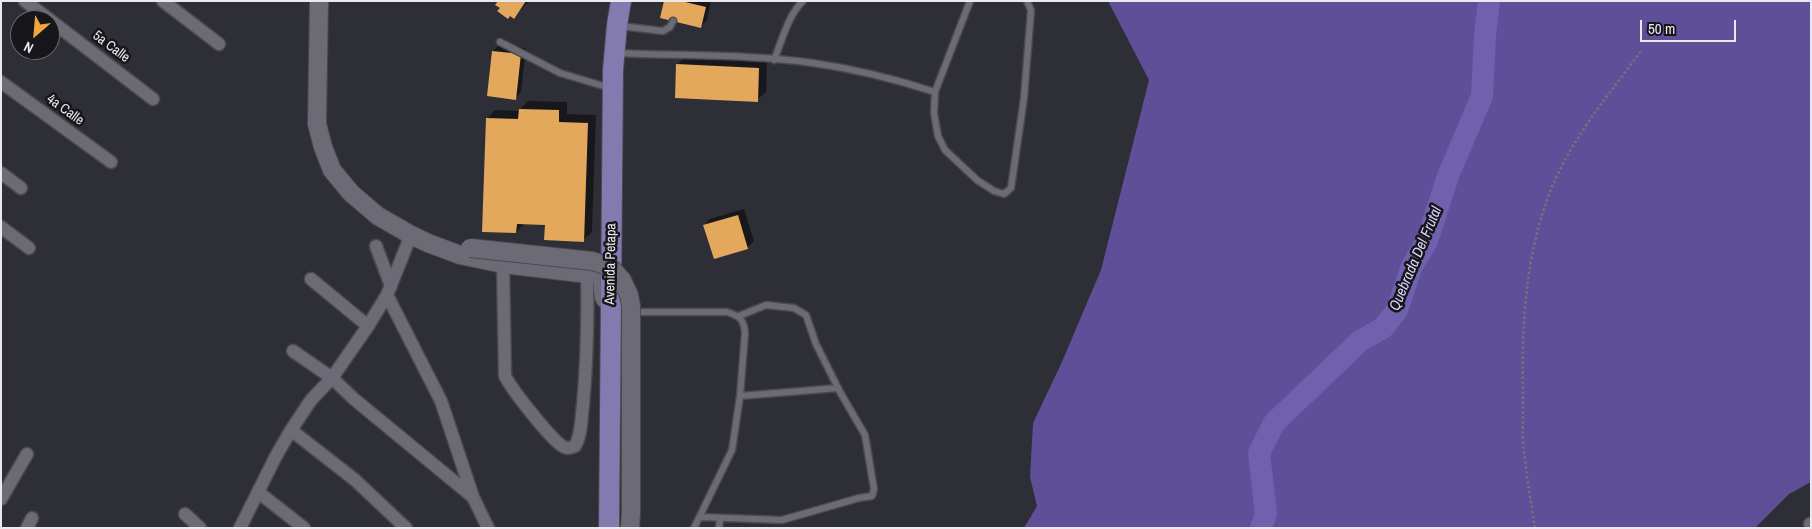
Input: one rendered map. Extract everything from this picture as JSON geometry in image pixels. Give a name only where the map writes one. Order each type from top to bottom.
[{"type":"main road","name":"Avenida Petapa","points":[[609,528],[616,311],[613,89],[614,53],[621,1]]},
{"type":"main road","points":[[321,2],[317,124],[323,148],[332,170],[351,194],[378,216],[411,235],[460,255],[503,264],[597,274],[602,277],[603,296],[616,311]]},
{"type":"main road","points":[[428,243],[592,261],[612,269],[622,280],[631,306],[630,520]]},
{"type":"street","name":"5a Calle","points":[[25,1],[37,10]]},
{"type":"street","points":[[163,1],[219,44]]},
{"type":"street","name":"5a Calle","points":[[60,28],[153,99]]},
{"type":"street","name":"4a Calle","points":[[1,82],[111,162]]},
{"type":"street","points":[[1,174],[20,188]]},
{"type":"street","points":[[1,227],[29,248]]},
{"type":"street","points":[[240,528],[291,430],[311,400],[332,378],[368,326],[389,291],[411,235]]},
{"type":"street","points":[[376,246],[389,291],[441,401],[473,497],[488,528]]},
{"type":"street","points":[[503,264],[505,376],[514,392],[555,439],[566,448],[575,446],[580,433],[586,364],[587,274]]},
{"type":"street","points":[[311,279],[368,326]]},
{"type":"street","points":[[293,351],[332,378],[473,497]]},
{"type":"street","points":[[291,430],[355,480],[406,528]]},
{"type":"street","points":[[1,499],[26,454]]},
{"type":"street","points":[[258,492],[304,528]]},
{"type":"street","points":[[185,514],[200,528]]},
{"type":"lane","points":[[774,60],[792,17],[803,1]]},
{"type":"lane","points":[[970,1],[935,92],[934,113],[938,136],[945,150],[982,184],[1004,194],[1012,188],[1024,98],[1032,10],[1027,1]]},
{"type":"lane","points":[[617,25],[663,31],[670,27],[673,21]]},
{"type":"lane","points":[[500,42],[560,72],[613,89]]},
{"type":"lane","points":[[614,53],[812,63],[891,78],[935,92]]},
{"type":"lane","points":[[700,517],[782,520],[872,496],[874,489],[865,435],[816,344],[806,315],[794,308],[766,305],[739,316]]},
{"type":"lane","points":[[616,311],[727,312],[739,316],[744,323],[745,333],[740,396],[732,450],[694,528]]},
{"type":"lane","points":[[740,396],[838,388]]},
{"type":"lane","points":[[719,528],[720,518]]},
{"type":"path","points":[[1535,528],[1524,451],[1522,375],[1526,300],[1539,223],[1565,160],[1588,122],[1641,51]]},
{"type":"shaded area","points":[[1108,1],[1811,1],[1811,482],[1789,494],[1755,528],[1024,528],[1037,506],[1030,477],[1033,423],[1061,364],[1101,270],[1149,80]]},
{"type":"building","points":[[498,1],[526,1],[514,19],[510,16],[508,19],[497,11],[500,8],[495,5]]},
{"type":"building","points":[[664,1],[681,1],[706,7],[701,28],[660,18]]},
{"type":"building","points":[[492,51],[521,54],[516,100],[487,96]]},
{"type":"building","points":[[676,64],[759,68],[758,102],[675,98]]},
{"type":"building","points":[[519,109],[559,110],[559,122],[588,123],[584,242],[544,240],[545,225],[517,224],[516,233],[482,232],[486,118],[518,119]]},
{"type":"building","points":[[738,215],[748,249],[714,259],[703,225]]},
{"type":"waterway","name":"Quebrada Del Frutal","points":[[1261,528],[1266,514],[1259,453],[1274,423],[1360,341],[1383,328],[1397,310],[1412,266],[1427,241],[1448,176],[1482,96],[1489,1]]}]
